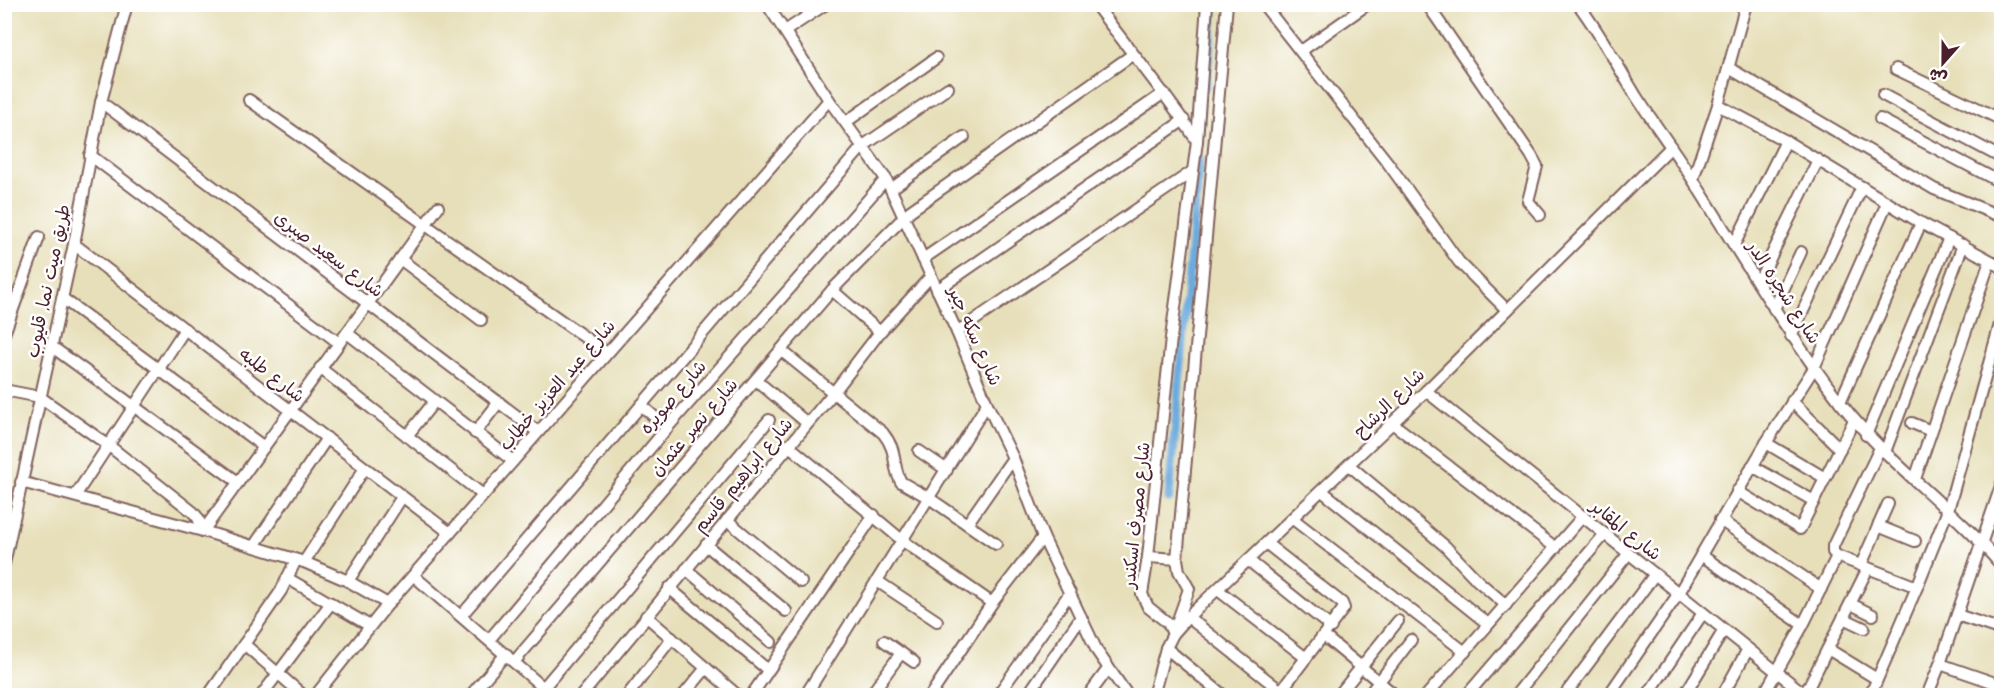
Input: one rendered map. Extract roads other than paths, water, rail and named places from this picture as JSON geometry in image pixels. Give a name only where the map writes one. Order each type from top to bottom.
[{"type":"street","name":"طريق ميت نما, قليوب","points":[[4,564],[74,244],[101,102],[127,4]]},
{"type":"street","name":"شارع سكه جير","points":[[767,4],[888,184],[957,332],[1044,537],[1081,617],[1097,651],[1128,696]]},
{"type":"street","points":[[785,31],[826,4]]},
{"type":"street","points":[[1095,4],[1132,55],[1164,93],[1197,141]]},
{"type":"street","name":"شارع مصرف اسكندر","points":[[1173,634],[1164,618],[1148,607],[1144,601],[1143,587],[1171,338],[1194,171],[1207,4]]},
{"type":"street","points":[[1173,634],[1189,589],[1179,571],[1177,559],[1227,4]]},
{"type":"street","points":[[1263,4],[1388,163],[1460,262],[1507,310]]},
{"type":"street","points":[[1299,49],[1357,4]]},
{"type":"street","points":[[1299,49],[1368,4]]},
{"type":"street","points":[[1427,4],[1537,166],[1528,201],[1540,215]]},
{"type":"street","name":"شارع شجره الدر","points":[[1578,4],[1605,42],[1636,96],[1693,179],[1791,336],[1814,368],[1866,435],[1948,510],[1982,543],[2001,566]]},
{"type":"street","points":[[1693,179],[1719,105],[1746,4]]},
{"type":"street","name":"شارع نصر عثمان","points":[[470,696],[510,658],[782,351],[832,290],[878,241],[910,211],[1132,55]]},
{"type":"street","points":[[846,122],[936,58]]},
{"type":"street","points":[[1729,68],[1934,189],[2001,217]]},
{"type":"street","points":[[1896,69],[2001,120]]},
{"type":"street","points":[[461,616],[863,146],[948,88]]},
{"type":"street","points":[[923,259],[1164,93]]},
{"type":"street","points":[[1883,95],[2001,158]]},
{"type":"street","points":[[249,100],[607,353]]},
{"type":"street","name":"شارع عبد العزيز خطاب","points":[[315,696],[388,604],[830,100]]},
{"type":"street","name":"شارع سعيد صبرى","points":[[101,102],[538,432]]},
{"type":"street","points":[[1719,105],[1786,141],[1921,223],[2001,267]]},
{"type":"street","points":[[1880,119],[2001,183]]},
{"type":"street","points":[[937,290],[1184,120]]},
{"type":"street","name":"شارع صويره","points":[[489,640],[667,428],[888,184],[964,137]]},
{"type":"street","points":[[1734,245],[1786,141]]},
{"type":"street","name":"شارع الرشاح","points":[[1153,696],[1166,648],[1173,634],[1188,617],[1426,391],[1671,147]]},
{"type":"street","points":[[90,155],[339,344]]},
{"type":"street","points":[[1758,283],[1818,160]]},
{"type":"street","points":[[957,332],[1194,171]]},
{"type":"street","points":[[1791,336],[1862,187]]},
{"type":"street","points":[[1608,696],[1679,593],[1752,466],[1814,368],[1887,203]]},
{"type":"street","points":[[203,531],[438,207]]},
{"type":"street","points":[[1840,402],[1921,223]]},
{"type":"street","points":[[4,334],[39,237]]},
{"type":"street","points":[[1866,435],[1949,238]]},
{"type":"street","name":"شارع طلبه","points":[[74,244],[450,533]]},
{"type":"street","points":[[1917,587],[1837,556],[1833,552],[1833,546],[1883,450],[1963,245]]},
{"type":"street","points":[[1774,309],[1801,252]]},
{"type":"street","points":[[400,259],[481,320]]},
{"type":"street","points":[[1915,479],[1990,261]]},
{"type":"street","name":"شارع ابراهيم قاسم","points":[[581,696],[834,392],[880,332],[931,276]]},
{"type":"street","points":[[832,290],[880,332]]},
{"type":"street","points":[[62,298],[264,447]]},
{"type":"street","points":[[1870,696],[1948,510],[2001,317]]},
{"type":"street","points":[[75,496],[185,329]]},
{"type":"street","points":[[347,333],[513,461]]},
{"type":"street","points":[[51,346],[238,482]]},
{"type":"street","points":[[782,351],[883,433],[894,449],[900,482],[929,498],[996,544]]},
{"type":"street","points":[[320,368],[483,495]]},
{"type":"street","points":[[756,380],[807,423]]},
{"type":"street","points":[[4,390],[40,398],[108,445],[193,512],[203,531]]},
{"type":"street","name":"شارع المقابر","points":[[1426,391],[1806,695]]},
{"type":"street","points":[[1792,401],[1840,449]]},
{"type":"street","points":[[407,436],[434,402]]},
{"type":"street","points":[[475,433],[499,402]]},
{"type":"street","points":[[809,694],[987,404]]},
{"type":"street","points":[[641,405],[667,428]]},
{"type":"street","points":[[414,576],[546,692],[769,420]]},
{"type":"street","points":[[1737,491],[1800,529],[1854,420]]},
{"type":"street","points":[[1392,423],[1556,548]]},
{"type":"street","points":[[1912,423],[1931,431]]},
{"type":"street","points":[[254,546],[327,438]]},
{"type":"street","points":[[1766,443],[1825,478]]},
{"type":"street","points":[[788,445],[903,541],[992,603]]},
{"type":"street","points":[[919,451],[946,470]]},
{"type":"street","points":[[967,524],[1012,458]]},
{"type":"street","points":[[1348,465],[1445,546],[1478,581],[1506,605]]},
{"type":"street","points":[[1752,466],[1814,501]]},
{"type":"street","points":[[208,696],[281,591],[287,578],[365,468]]},
{"type":"street","points":[[21,482],[203,531],[300,561],[348,581],[388,604]]},
{"type":"street","points":[[1927,696],[1999,500],[2001,483]]},
{"type":"street","points":[[1322,491],[1488,624]]},
{"type":"street","points":[[348,581],[402,497]]},
{"type":"street","points":[[1806,695],[1851,604],[1888,504]]},
{"type":"street","points":[[751,696],[874,515]]},
{"type":"street","points":[[1426,696],[1583,516]]},
{"type":"street","points":[[1293,519],[1465,652]]},
{"type":"street","points":[[727,520],[801,582]]},
{"type":"street","points":[[1720,520],[1821,589]]},
{"type":"street","points":[[1878,526],[1916,542]]},
{"type":"street","points":[[1466,696],[1605,534]]},
{"type":"street","points":[[930,696],[992,603],[1044,537]]},
{"type":"street","points":[[1188,617],[1279,693],[1344,608],[1342,603],[1267,544]]},
{"type":"street","points":[[706,545],[786,611]]},
{"type":"street","points":[[1515,696],[1629,554]]},
{"type":"street","points":[[1701,555],[1803,625]]},
{"type":"street","points":[[1763,696],[1803,625],[1837,556]]},
{"type":"street","points":[[1148,557],[1177,559]]},
{"type":"street","points":[[1248,560],[1331,627]]},
{"type":"street","points":[[686,569],[771,642]]},
{"type":"street","points":[[1564,696],[1655,574]]},
{"type":"street","points":[[287,578],[370,626]]},
{"type":"street","points":[[877,581],[937,621]]},
{"type":"street","points":[[669,588],[768,670]]},
{"type":"street","points":[[1218,590],[1306,658]]},
{"type":"street","points":[[997,696],[1070,593]]},
{"type":"street","points":[[261,696],[331,603]]},
{"type":"street","points":[[1851,604],[1873,615]]},
{"type":"street","points":[[1647,696],[1703,613]]},
{"type":"street","points":[[1957,615],[2001,630]]},
{"type":"street","points":[[646,616],[736,694]]},
{"type":"street","points":[[1028,696],[1081,617]]},
{"type":"street","points":[[1843,618],[1864,628]]},
{"type":"street","points":[[1338,696],[1398,621]]},
{"type":"street","points":[[1684,696],[1724,630]]},
{"type":"street","points":[[1324,636],[1396,696]]},
{"type":"street","points":[[627,696],[672,638]]},
{"type":"street","points":[[1368,696],[1411,640]]},
{"type":"street","points":[[884,641],[914,662]]},
{"type":"street","points":[[244,644],[304,696]]},
{"type":"street","points":[[1166,648],[1219,694]]},
{"type":"street","points":[[1722,696],[1748,649]]},
{"type":"street","points":[[1828,649],[1877,679]]},
{"type":"street","points":[[870,696],[901,653]]},
{"type":"street","points":[[1940,664],[1995,683]]},
{"type":"street","points":[[683,696],[706,668]]},
{"type":"street","points":[[1088,696],[1108,669]]},
{"type":"waterway","points":[[1206,86],[1214,4]]},
{"type":"waterway","points":[[1169,498],[1199,160]]}]
